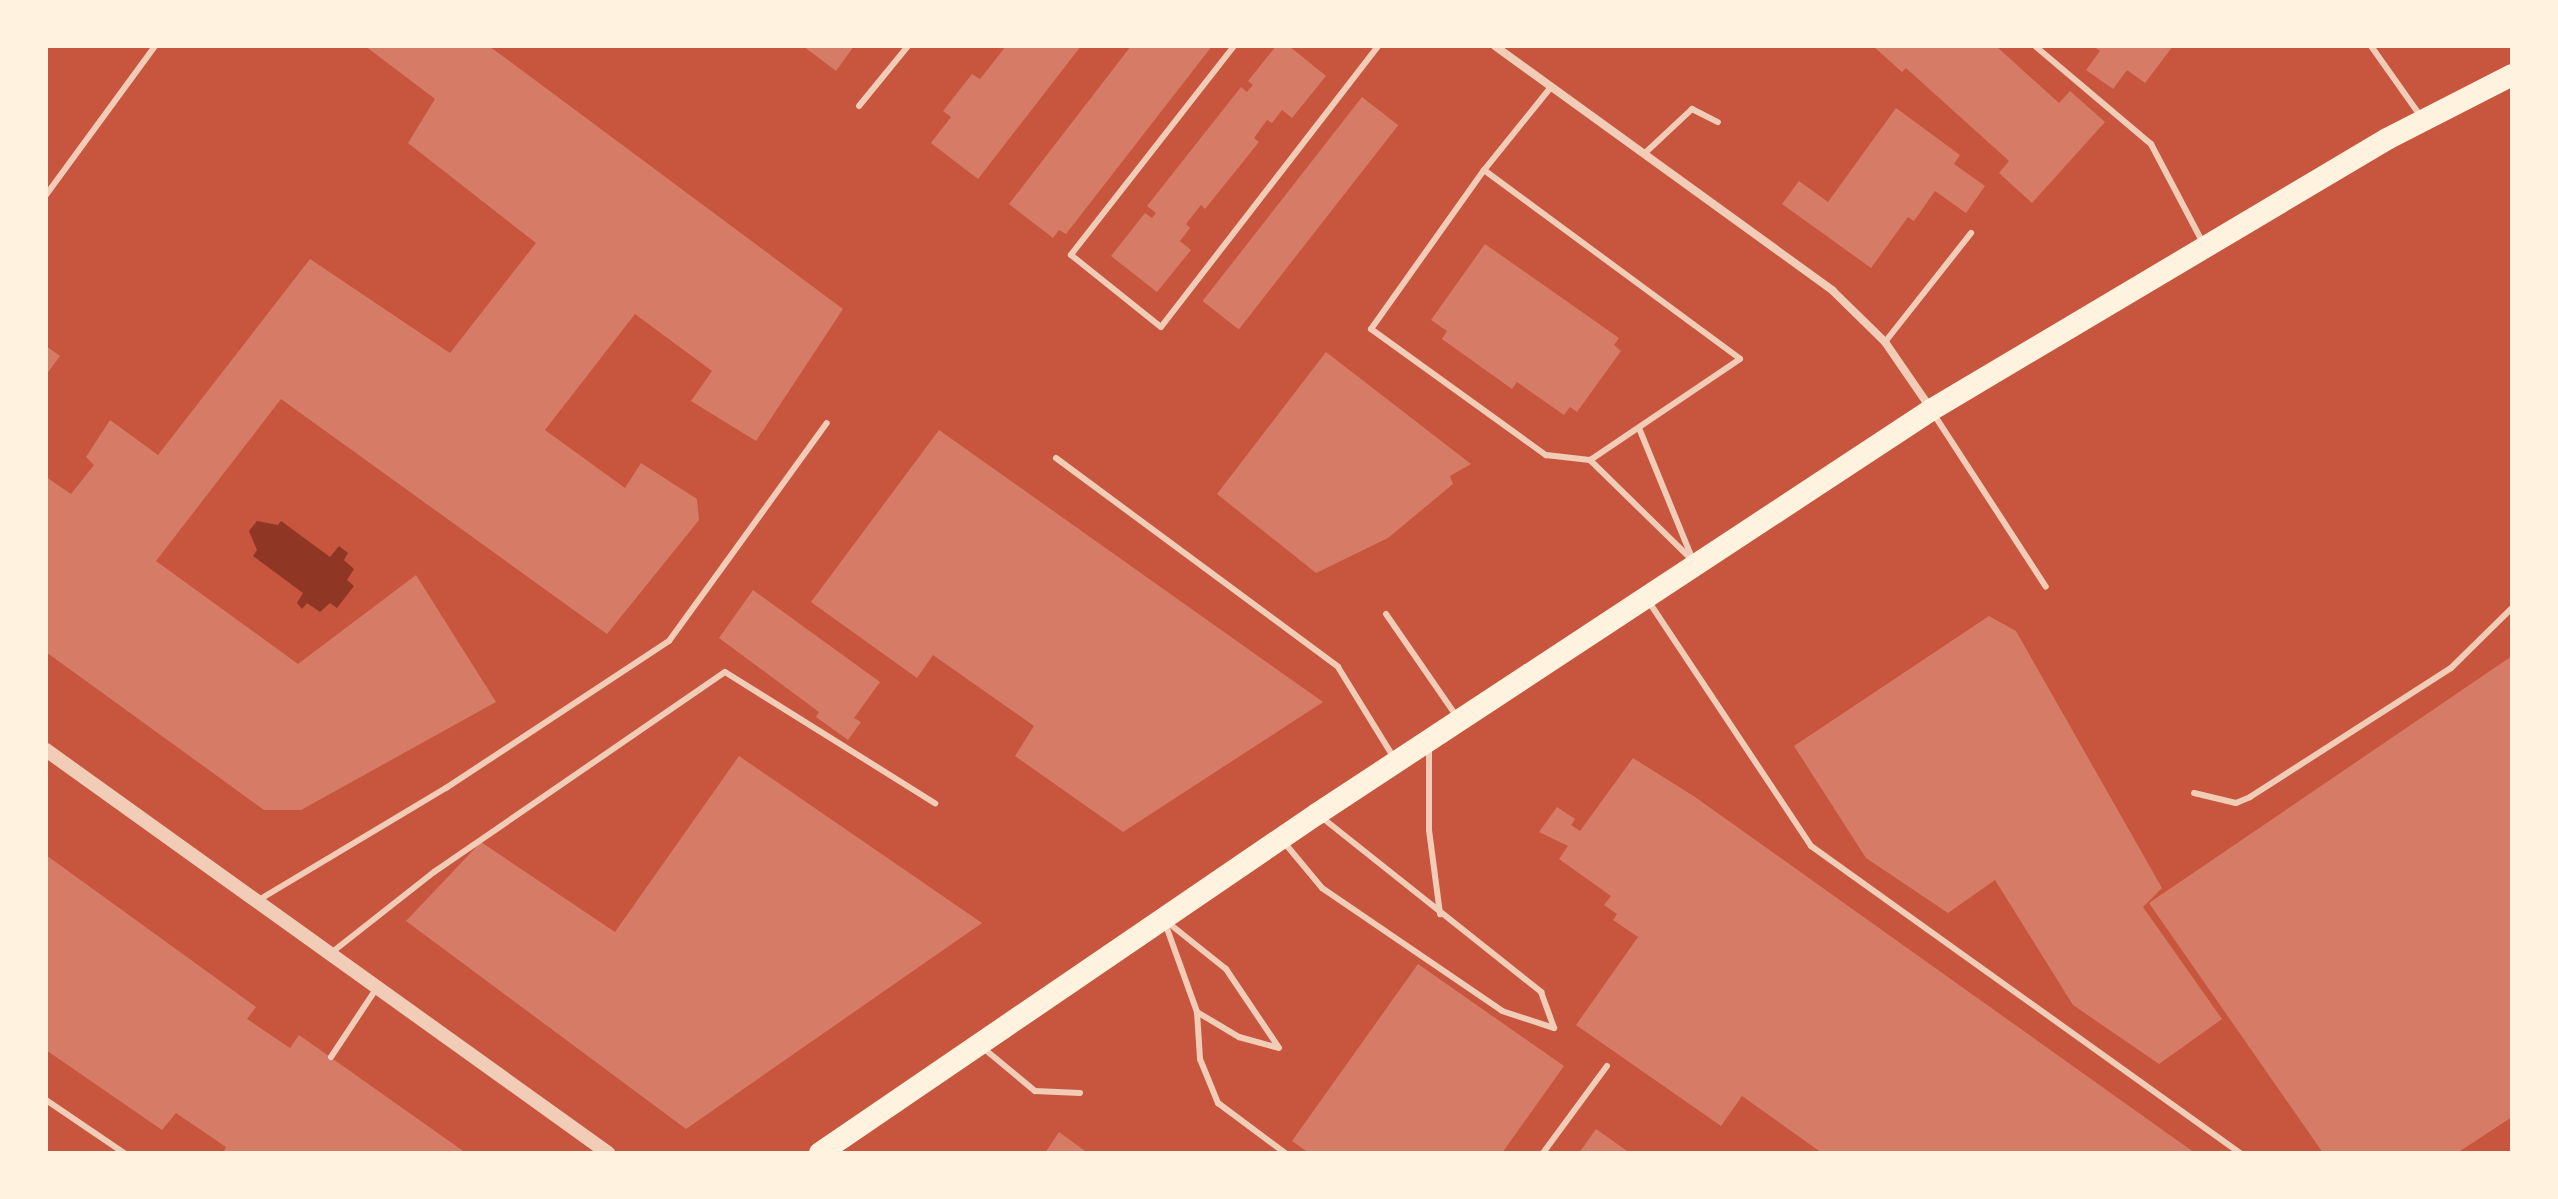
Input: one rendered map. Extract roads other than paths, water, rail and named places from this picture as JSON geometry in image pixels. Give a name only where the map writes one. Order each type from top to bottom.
[{"type":"highway","points":[[820,1153],[1396,761],[1931,410],[2423,120],[2512,75]]},
{"type":"street","points":[[1495,46],[1833,291],[1885,342],[1931,410]]},
{"type":"street","points":[[46,750],[254,903],[608,1153]]},
{"type":"lane","points":[[46,195],[155,46]]},
{"type":"lane","points":[[859,106],[908,46]]},
{"type":"lane","points":[[1234,46],[1071,255],[1161,327],[1378,46]]},
{"type":"lane","points":[[2035,46],[2151,144],[2205,246]]},
{"type":"lane","points":[[2371,46],[2423,120]]},
{"type":"lane","points":[[1551,87],[1484,170],[1371,329],[1546,455],[1590,460],[1694,563]]},
{"type":"lane","points":[[1644,154],[1692,109],[1718,122]]},
{"type":"lane","points":[[1484,170],[1740,359],[1590,460]]},
{"type":"lane","points":[[1885,342],[1971,233]]},
{"type":"lane","points":[[1931,410],[2046,587]]},
{"type":"lane","points":[[254,903],[446,788],[669,641],[827,423]]},
{"type":"lane","points":[[1639,428],[1694,563]]},
{"type":"lane","points":[[1056,458],[1338,667],[1396,761]]},
{"type":"lane","points":[[1645,595],[1811,846],[2240,1153]]},
{"type":"lane","points":[[2194,793],[2236,803],[2250,797],[2451,668],[2512,608]]},
{"type":"lane","points":[[1386,614],[1459,720]]},
{"type":"lane","points":[[328,956],[434,872],[725,672],[935,803]]},
{"type":"lane","points":[[1429,739],[1429,830],[1440,914]]},
{"type":"lane","points":[[1281,838],[1334,896],[1502,1011],[1554,1028],[1541,992],[1317,814]]},
{"type":"lane","points":[[1164,919],[1197,1012],[1200,1059],[1218,1103],[1285,1153]]},
{"type":"lane","points":[[1164,919],[1226,969],[1279,1048],[1239,1037],[1197,1012]]},
{"type":"lane","points":[[331,1057],[376,989]]},
{"type":"lane","points":[[980,1045],[1035,1091],[1080,1093]]},
{"type":"lane","points":[[1543,1153],[1607,1066]]},
{"type":"lane","points":[[46,1100],[124,1153]]}]
